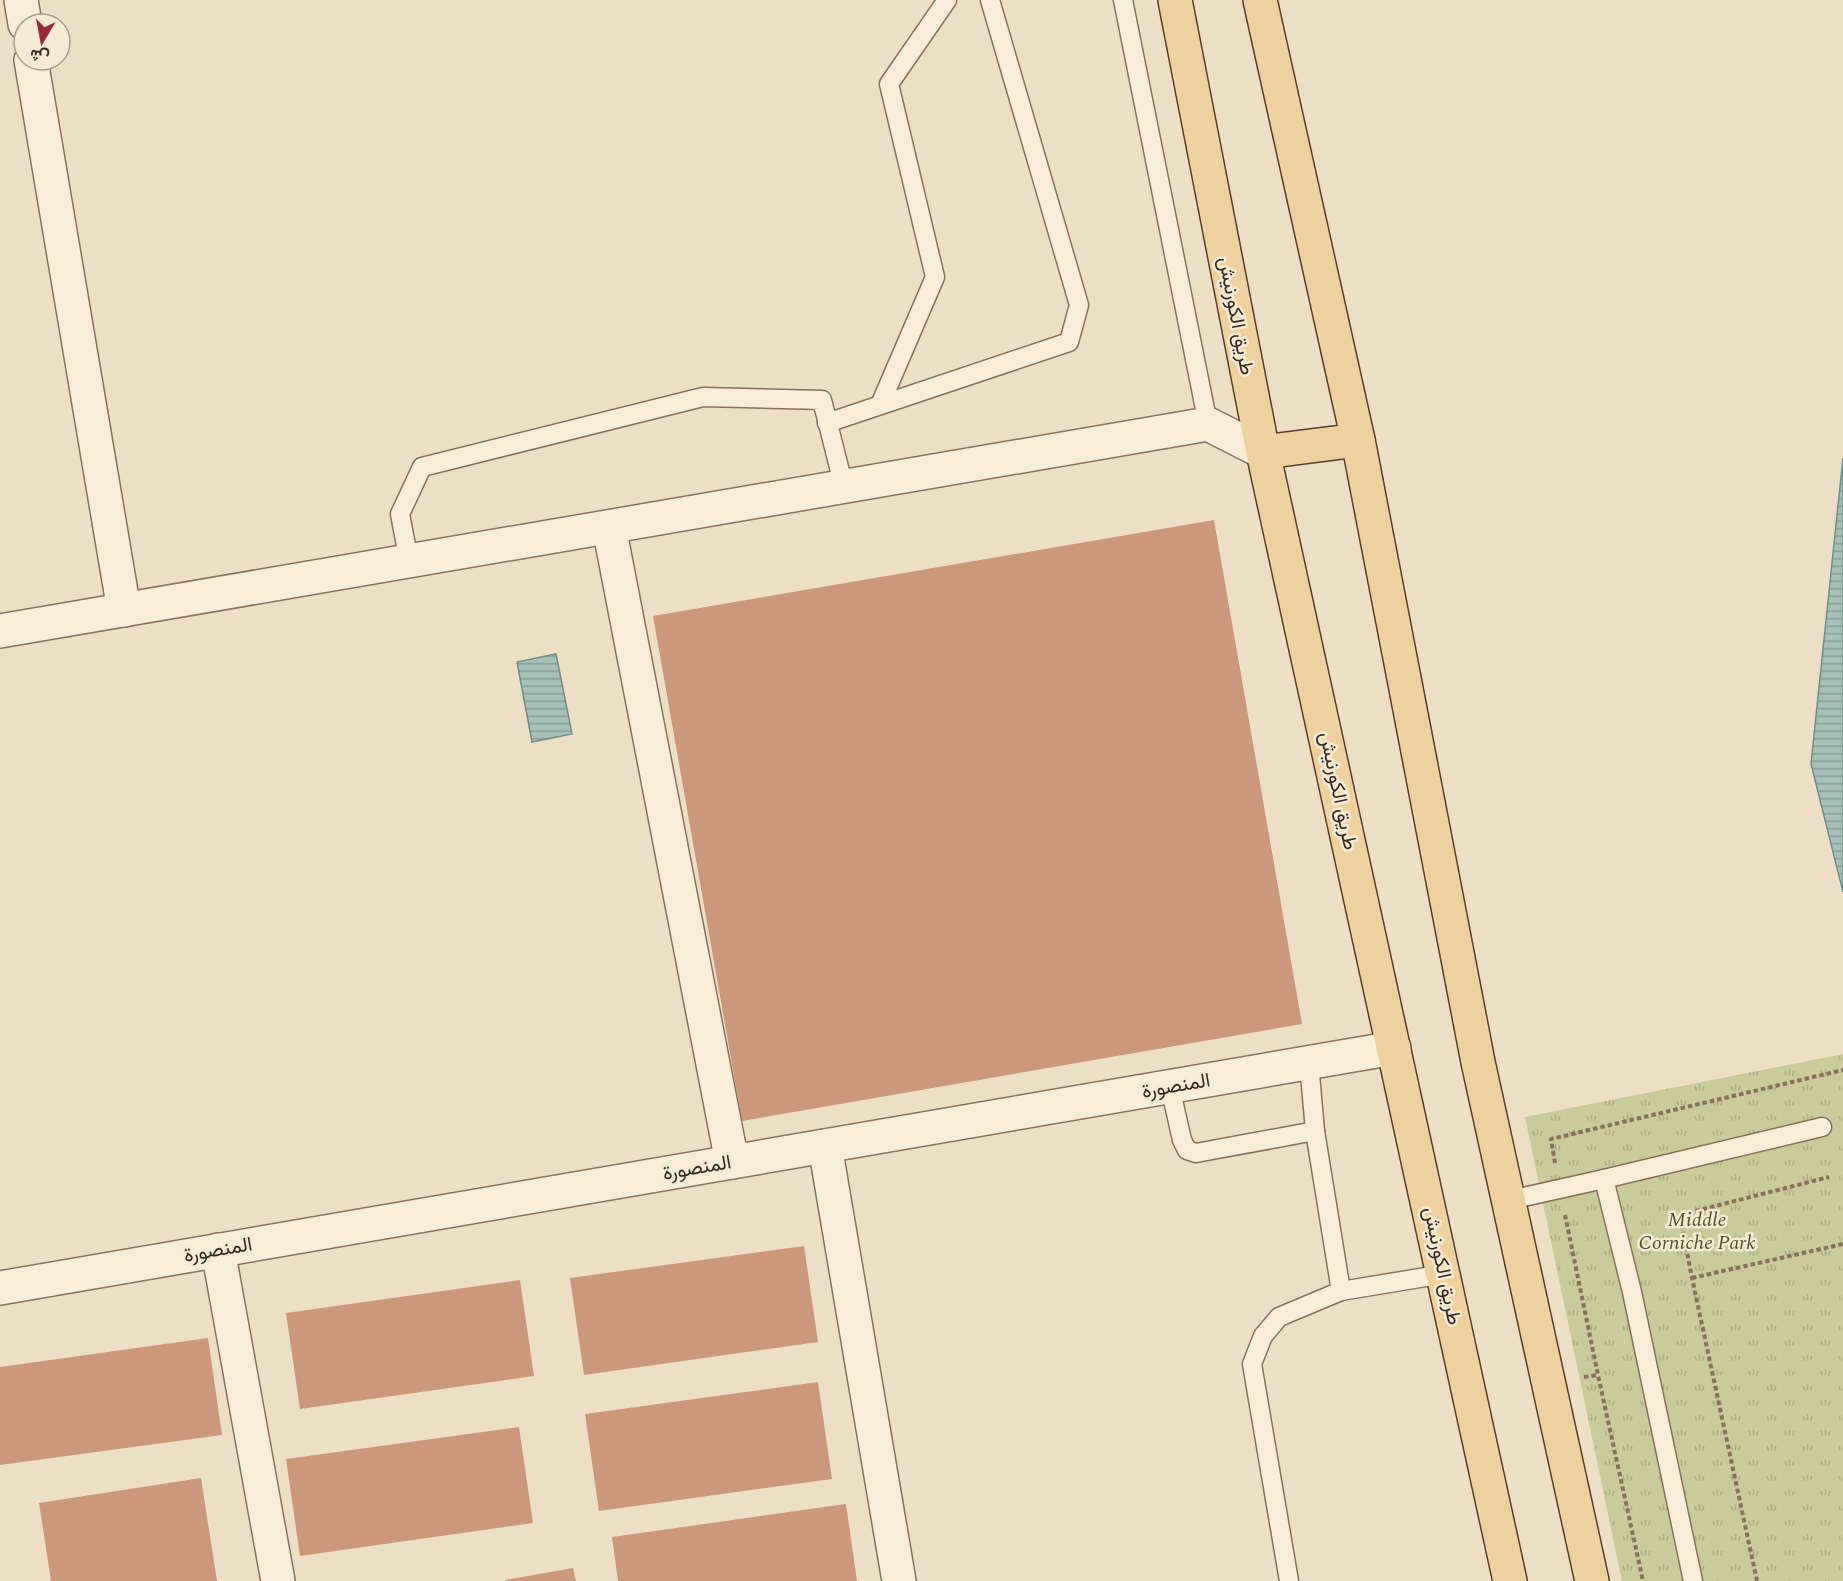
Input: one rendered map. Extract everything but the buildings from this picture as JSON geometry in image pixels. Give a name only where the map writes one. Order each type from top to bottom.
[{"type":"main road","name":"طريق الكورنيش","points":[[1175,0],[1263,452],[1510,1581]]},
{"type":"main road","points":[[1260,0],[1358,440],[1478,1062],[1592,1581]]},
{"type":"main road","points":[[1263,452],[1358,440]]},
{"type":"street","points":[[33,72],[123,610]]},
{"type":"street","points":[[0,631],[1209,424],[1263,452]]},
{"type":"street","points":[[609,527],[732,1162]]},
{"type":"street","name":"المنصورة","points":[[0,1288],[1394,1048]]},
{"type":"street","points":[[825,1146],[899,1581]]},
{"type":"street","points":[[218,1250],[278,1581]]},
{"type":"lane","points":[[880,405],[935,277],[889,84],[947,0]]},
{"type":"lane","points":[[827,423],[1069,342],[1078,305],[990,0]]},
{"type":"lane","points":[[1123,0],[1209,424]]},
{"type":"lane","points":[[409,561],[400,514],[422,467],[703,397],[822,400],[844,487]]},
{"type":"lane","points":[[1309,1063],[1315,1131],[1341,1291]]},
{"type":"lane","points":[[1170,1087],[1182,1140],[1187,1150],[1196,1153],[1315,1131]]},
{"type":"lane","points":[[1510,1200],[1822,1127]]},
{"type":"lane","points":[[1604,1179],[1632,1292],[1694,1581]]},
{"type":"lane","points":[[1289,1581],[1252,1364],[1263,1336],[1279,1317],[1341,1291],[1443,1274]]},
{"type":"path","points":[[1643,1581],[1598,1375],[1551,1139],[1843,1070]]},
{"type":"path","points":[[1757,1581],[1680,1215],[1830,1177]]},
{"type":"path","points":[[1692,1278],[1843,1244]]},
{"type":"green space","name":"Middle Corniche Park","points":[[1843,1054],[1843,1581],[1622,1581],[1525,1117]]},
{"type":"water","points":[[1843,458],[1843,892],[1811,764]]},
{"type":"water","points":[[556,654],[572,734],[532,742],[517,662]]}]
